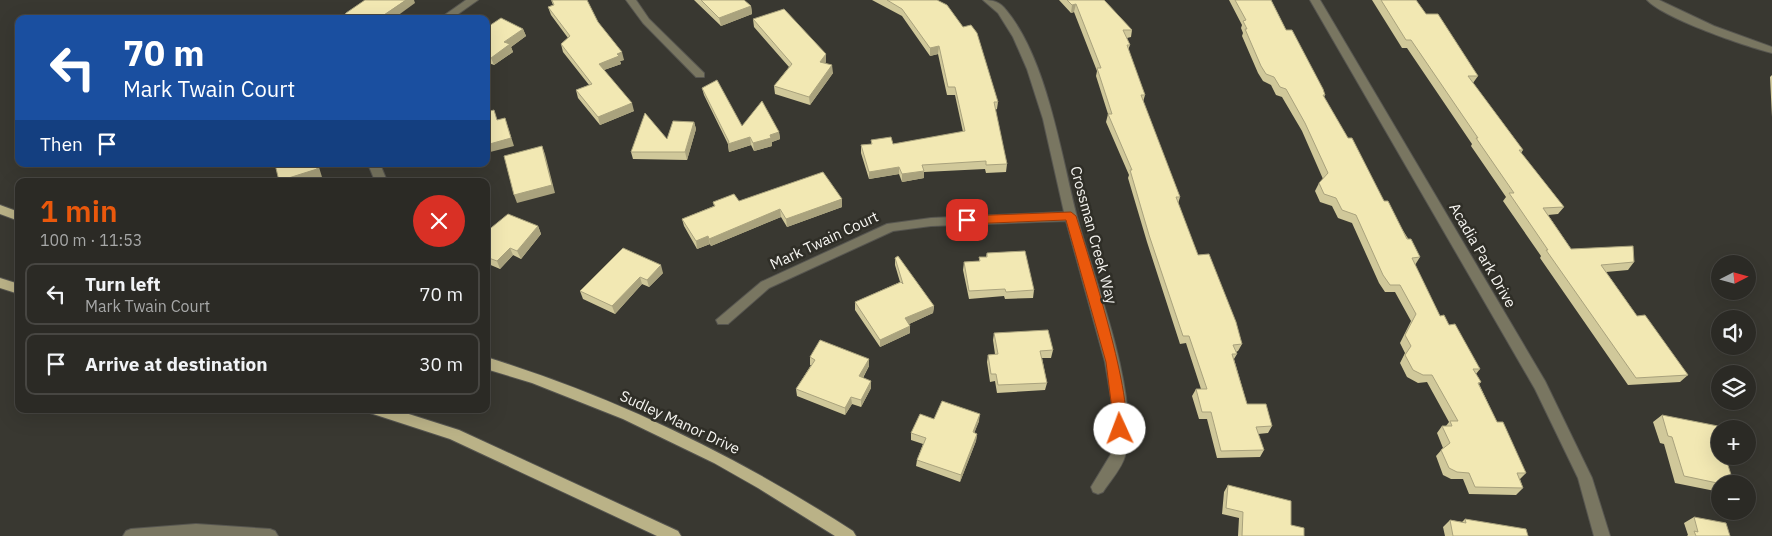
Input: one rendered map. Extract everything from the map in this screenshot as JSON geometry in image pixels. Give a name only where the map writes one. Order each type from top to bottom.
[{"type":"main road","points":[[0,209],[15,215]]},
{"type":"main road","points":[[0,282],[15,288]]},
{"type":"main road","name":"Sudley Manor Drive","points":[[490,364],[594,401],[665,432],[792,498],[848,536]]},
{"type":"main road","points":[[388,413],[454,434],[673,536]]},
{"type":"street","points":[[450,15],[473,0]]},
{"type":"street","points":[[632,0],[646,21],[700,75]]},
{"type":"street","name":"Crossman Creek Way","points":[[988,0],[1002,11],[1018,37],[1032,69],[1048,119],[1071,216],[1112,362],[1121,416],[1118,456],[1098,487]]},
{"type":"street","name":"Acadia Park Drive","points":[[1315,0],[1540,385],[1585,478],[1602,536]]},
{"type":"street","points":[[1652,0],[1671,11],[1726,35],[1772,50]]},
{"type":"street","name":"Mark Twain Court","points":[[723,320],[765,286],[827,255],[891,228],[976,219],[1071,216]]},
{"type":"street","points":[[131,536],[196,531],[270,536]]},
{"type":"building","points":[[365,0],[406,0],[384,15],[344,15]]},
{"type":"building","points":[[552,0],[587,0],[598,22],[622,52],[617,54],[619,56],[599,64],[632,103],[598,117],[576,90],[592,84],[561,44],[570,36],[548,7],[554,5]]},
{"type":"building","points":[[701,0],[744,0],[751,6],[719,18]]},
{"type":"building","points":[[887,0],[937,0],[947,5],[963,27],[971,25],[977,33],[998,102],[994,102],[1007,164],[986,165],[986,161],[922,165],[924,171],[902,174],[899,167],[869,172],[861,145],[872,144],[871,140],[891,137],[893,144],[965,131],[955,87],[948,87],[939,46],[930,48],[902,9]]},
{"type":"building","points":[[1067,0],[1104,0],[1132,30],[1123,30],[1130,45],[1127,45],[1145,95],[1141,95],[1180,197],[1176,197],[1198,255],[1209,254],[1236,322],[1242,344],[1233,345],[1237,354],[1232,354],[1247,404],[1266,404],[1272,426],[1256,427],[1264,450],[1221,451],[1211,412],[1202,412],[1196,389],[1207,389],[1189,336],[1183,336],[1149,235],[1130,170],[1132,170],[1108,114],[1112,114],[1097,68],[1101,68],[1076,4],[1072,5]]},
{"type":"building","points":[[1235,0],[1271,0],[1286,30],[1292,30],[1323,89],[1325,95],[1323,95],[1348,138],[1352,138],[1384,201],[1388,201],[1407,239],[1411,239],[1420,257],[1412,258],[1440,316],[1444,315],[1449,325],[1455,324],[1480,369],[1473,369],[1481,382],[1478,383],[1497,422],[1503,422],[1526,473],[1517,473],[1523,488],[1475,487],[1469,473],[1457,472],[1449,468],[1441,450],[1450,443],[1442,426],[1452,426],[1450,421],[1458,421],[1432,375],[1423,375],[1413,370],[1405,355],[1411,346],[1405,335],[1416,314],[1400,285],[1390,285],[1383,275],[1356,215],[1342,210],[1336,198],[1324,194],[1319,183],[1328,173],[1305,123],[1286,89],[1280,87],[1274,77],[1266,74],[1261,66],[1245,29],[1247,29],[1243,21],[1246,20]]},
{"type":"building","points":[[1381,0],[1416,0],[1426,14],[1438,14],[1478,76],[1468,76],[1523,150],[1519,150],[1564,207],[1543,208],[1571,249],[1633,246],[1634,262],[1601,265],[1637,316],[1645,315],[1688,375],[1636,378],[1546,250],[1548,250],[1509,193],[1514,193],[1476,138],[1478,138],[1411,40],[1406,40]]},
{"type":"building","points":[[784,9],[826,54],[820,62],[832,65],[809,97],[774,86],[792,64],[753,19]]},
{"type":"building","points":[[501,18],[523,29],[504,42],[510,44],[491,58],[490,25]]},
{"type":"building","points":[[717,80],[742,126],[762,101],[779,132],[770,135],[771,138],[753,143],[750,137],[728,144],[729,142],[702,88]]},
{"type":"building","points":[[494,110],[497,120],[505,118],[511,138],[490,144],[490,111]]},
{"type":"building","points":[[645,113],[667,139],[673,121],[694,122],[685,152],[631,152]]},
{"type":"building","points":[[542,146],[552,185],[514,195],[504,156]]},
{"type":"building","points":[[276,167],[317,167],[317,169],[288,178],[278,178]]},
{"type":"building","points":[[823,172],[842,199],[786,219],[780,209],[709,239],[708,236],[696,241],[682,219],[715,206],[713,202],[734,194],[739,201]]},
{"type":"building","points":[[508,214],[538,226],[517,251],[510,248],[497,261],[490,258],[490,229]]},
{"type":"building","points":[[623,248],[661,265],[647,280],[640,277],[612,306],[580,291]]},
{"type":"building","points":[[1025,251],[1034,290],[1006,292],[1005,289],[969,291],[964,262],[980,261],[979,257],[987,257],[987,253]]},
{"type":"building","points":[[898,256],[934,306],[905,318],[910,326],[880,340],[855,302],[901,282],[903,284],[895,258]]},
{"type":"building","points":[[1048,330],[1053,350],[1040,351],[1047,383],[998,385],[996,374],[991,374],[988,355],[998,354],[994,333]]},
{"type":"building","points":[[820,340],[869,359],[859,376],[871,381],[861,400],[851,397],[845,408],[796,389],[815,360],[810,357]]},
{"type":"building","points":[[942,401],[980,414],[973,432],[977,434],[961,475],[917,460],[926,438],[911,433],[920,414],[934,419]]},
{"type":"building","points":[[1662,415],[1711,425],[1711,465],[1728,465],[1731,475],[1711,475],[1711,482],[1684,476],[1672,437],[1668,436]]},
{"type":"building","points":[[1228,485],[1291,501],[1291,525],[1304,528],[1304,536],[1242,536],[1243,512],[1226,508]]},
{"type":"building","points":[[1694,517],[1726,523],[1730,536],[1696,536],[1694,531],[1698,532]]},
{"type":"building","points":[[1465,519],[1526,529],[1528,536],[1453,536],[1450,520],[1466,523]]},
{"type":"route","points":[[967,220],[1021,216],[1071,216],[1112,362],[1121,416],[1120,429]]}]
